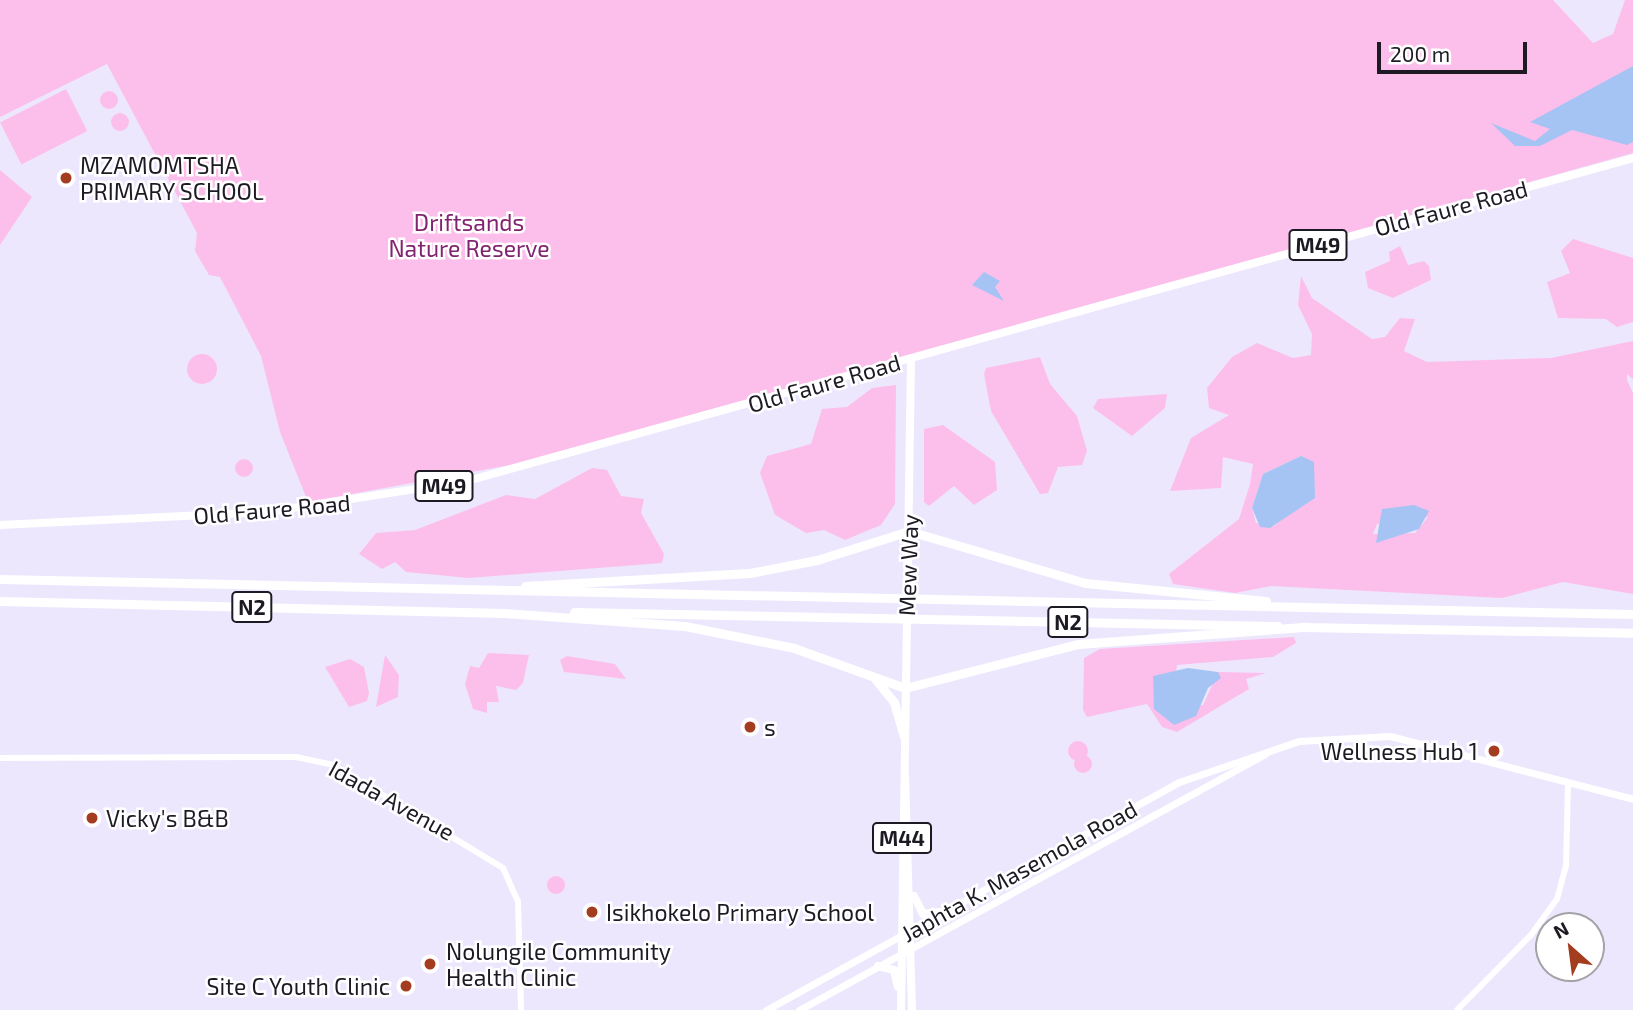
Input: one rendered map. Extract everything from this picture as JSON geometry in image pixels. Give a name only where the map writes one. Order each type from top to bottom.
[{"type":"highway","points":[[471,589],[750,573],[817,560],[909,531],[1086,583],[1334,608]]},
{"type":"highway","name":"N2","points":[[0,579],[1633,614]]},
{"type":"highway","name":"N2","points":[[0,601],[1633,634]]},
{"type":"highway","points":[[503,613],[730,632],[905,688],[1078,644],[1306,627]]},
{"type":"highway","points":[[872,676],[894,702],[904,738]]},
{"type":"main road","name":"Old Faure Road","points":[[0,525],[267,512],[388,497],[911,359],[1633,158]]},
{"type":"main road","name":"Mew Way","points":[[901,1009],[911,359]]},
{"type":"main road","name":"Japhta K. Masemola Road","points":[[766,1010],[1187,779],[1278,747],[1333,735],[1390,736],[1568,786],[1633,799]]},
{"type":"main road","name":"Japhta K. Masemola Road","points":[[799,1010],[1278,747]]},
{"type":"main road","name":"Mew Way","points":[[903,771],[911,890],[912,1010]]},
{"type":"main road","points":[[911,890],[921,914],[947,911]]},
{"type":"main road","points":[[878,966],[895,973],[901,1009]]},
{"type":"street","name":"Idada Avenue","points":[[0,758],[296,757],[333,765],[485,851],[503,868],[518,901],[521,1010]]},
{"type":"street","points":[[1457,1010],[1531,935],[1557,899],[1566,866],[1568,786]]},
{"type":"green space","name":"Driftsands Nature Reserve","points":[[0,0],[1553,0],[1593,43],[1613,34],[1625,0],[1633,0],[1633,153],[543,459],[308,502],[280,432],[261,356],[220,277],[209,275],[195,251],[197,233],[107,64],[0,117]]},
{"type":"green space","points":[[66,89],[87,131],[21,164],[0,123]]},
{"type":"green space","points":[[105,91],[113,91],[118,100],[116,107],[105,109],[100,104],[100,96]]},
{"type":"green space","points":[[116,113],[124,113],[129,122],[127,129],[116,131],[111,126],[111,118]]},
{"type":"green space","points":[[0,170],[32,197],[0,245]]},
{"type":"green space","points":[[1573,239],[1633,258],[1633,322],[1617,327],[1606,319],[1558,318],[1547,282],[1570,273],[1561,251]]},
{"type":"green space","points":[[1400,246],[1408,265],[1424,261],[1429,266],[1431,280],[1393,298],[1368,288],[1365,272],[1390,261],[1389,252]]},
{"type":"green space","points":[[1301,276],[1312,298],[1372,339],[1385,337],[1400,318],[1415,319],[1404,351],[1427,362],[1551,358],[1633,341],[1633,379],[1627,374],[1627,380],[1633,393],[1633,594],[1563,582],[1502,598],[1271,586],[1235,593],[1173,584],[1169,574],[1239,519],[1250,484],[1253,464],[1223,457],[1221,488],[1170,491],[1191,438],[1229,415],[1209,408],[1207,388],[1232,357],[1257,343],[1293,358],[1311,355],[1312,334],[1298,305]],"holes":[[[1301,456],[1286,516],[1274,526],[1256,523],[1252,508],[1263,474]],[[1428,517],[1415,533],[1373,534],[1377,524]]]},
{"type":"green space","points":[[202,354],[213,358],[217,369],[213,380],[202,384],[191,380],[187,369],[191,358]]},
{"type":"green space","points":[[1040,357],[1050,384],[1077,416],[1087,451],[1082,465],[1058,467],[1048,493],[1040,494],[991,411],[984,374],[986,368]]},
{"type":"green space","points":[[896,385],[895,504],[881,525],[845,540],[824,530],[806,533],[775,515],[760,473],[767,456],[811,444],[822,409],[847,407],[872,388]]},
{"type":"green space","points":[[1167,394],[1165,408],[1132,436],[1093,408],[1098,399]]},
{"type":"green space","points":[[943,425],[995,462],[997,490],[974,505],[954,486],[929,506],[924,502],[924,429]]},
{"type":"green space","points":[[240,459],[248,459],[253,468],[251,475],[240,477],[235,472],[235,464]]},
{"type":"green space","points":[[592,468],[607,470],[621,496],[644,499],[641,513],[664,554],[662,563],[469,578],[406,572],[395,562],[382,569],[359,554],[376,533],[415,530],[506,495],[535,499]]},
{"type":"green space","points":[[1294,637],[1296,643],[1273,657],[1177,665],[1176,673],[1153,676],[1155,707],[1203,705],[1218,672],[1266,673],[1246,679],[1249,689],[1177,732],[1162,727],[1147,704],[1087,717],[1083,710],[1084,658],[1100,649]]},
{"type":"green space","points":[[488,653],[529,655],[523,683],[516,690],[496,686],[499,702],[487,702],[487,713],[473,709],[465,684],[470,666],[479,668]]},
{"type":"green space","points":[[385,655],[399,675],[398,697],[376,707]]},
{"type":"green space","points":[[567,656],[615,664],[626,679],[564,672],[560,660]]},
{"type":"green space","points":[[350,659],[364,667],[369,693],[367,701],[349,707],[325,667]]},
{"type":"green space","points":[[1078,741],[1085,744],[1088,751],[1085,758],[1078,761],[1071,758],[1068,751],[1071,744]]},
{"type":"green space","points":[[1079,755],[1087,755],[1092,764],[1090,771],[1079,773],[1074,768],[1074,760]]},
{"type":"green space","points":[[556,876],[564,881],[565,885],[560,893],[556,894],[548,889],[547,885],[552,877]]},
{"type":"water","points":[[1633,66],[1633,142],[1627,145],[1572,130],[1540,146],[1515,146],[1491,123],[1535,141],[1550,129],[1530,122]]},
{"type":"water","points":[[984,272],[1000,281],[995,287],[1004,301],[972,285]]},
{"type":"water","points":[[1301,456],[1314,462],[1315,498],[1270,528],[1260,527],[1252,508],[1263,474]]},
{"type":"water","points":[[1414,505],[1429,511],[1419,529],[1376,543],[1382,509]]},
{"type":"water","points":[[1188,668],[1218,672],[1221,678],[1208,688],[1196,716],[1174,725],[1154,709],[1153,676]]},
{"type":"place","name":"MZAMOMTSHA PRIMARY SCHOOL","points":[[66,178]]},
{"type":"place","name":"s","points":[[750,727]]},
{"type":"place","name":"Wellness Hub 1","points":[[1494,751]]},
{"type":"place","name":"Vicky's B&B","points":[[92,818]]},
{"type":"place","name":"Isikhokelo Primary School","points":[[592,912]]},
{"type":"place","name":"Nolungile Community Health Clinic","points":[[430,964]]},
{"type":"place","name":"Site C Youth Clinic","points":[[406,986]]}]
